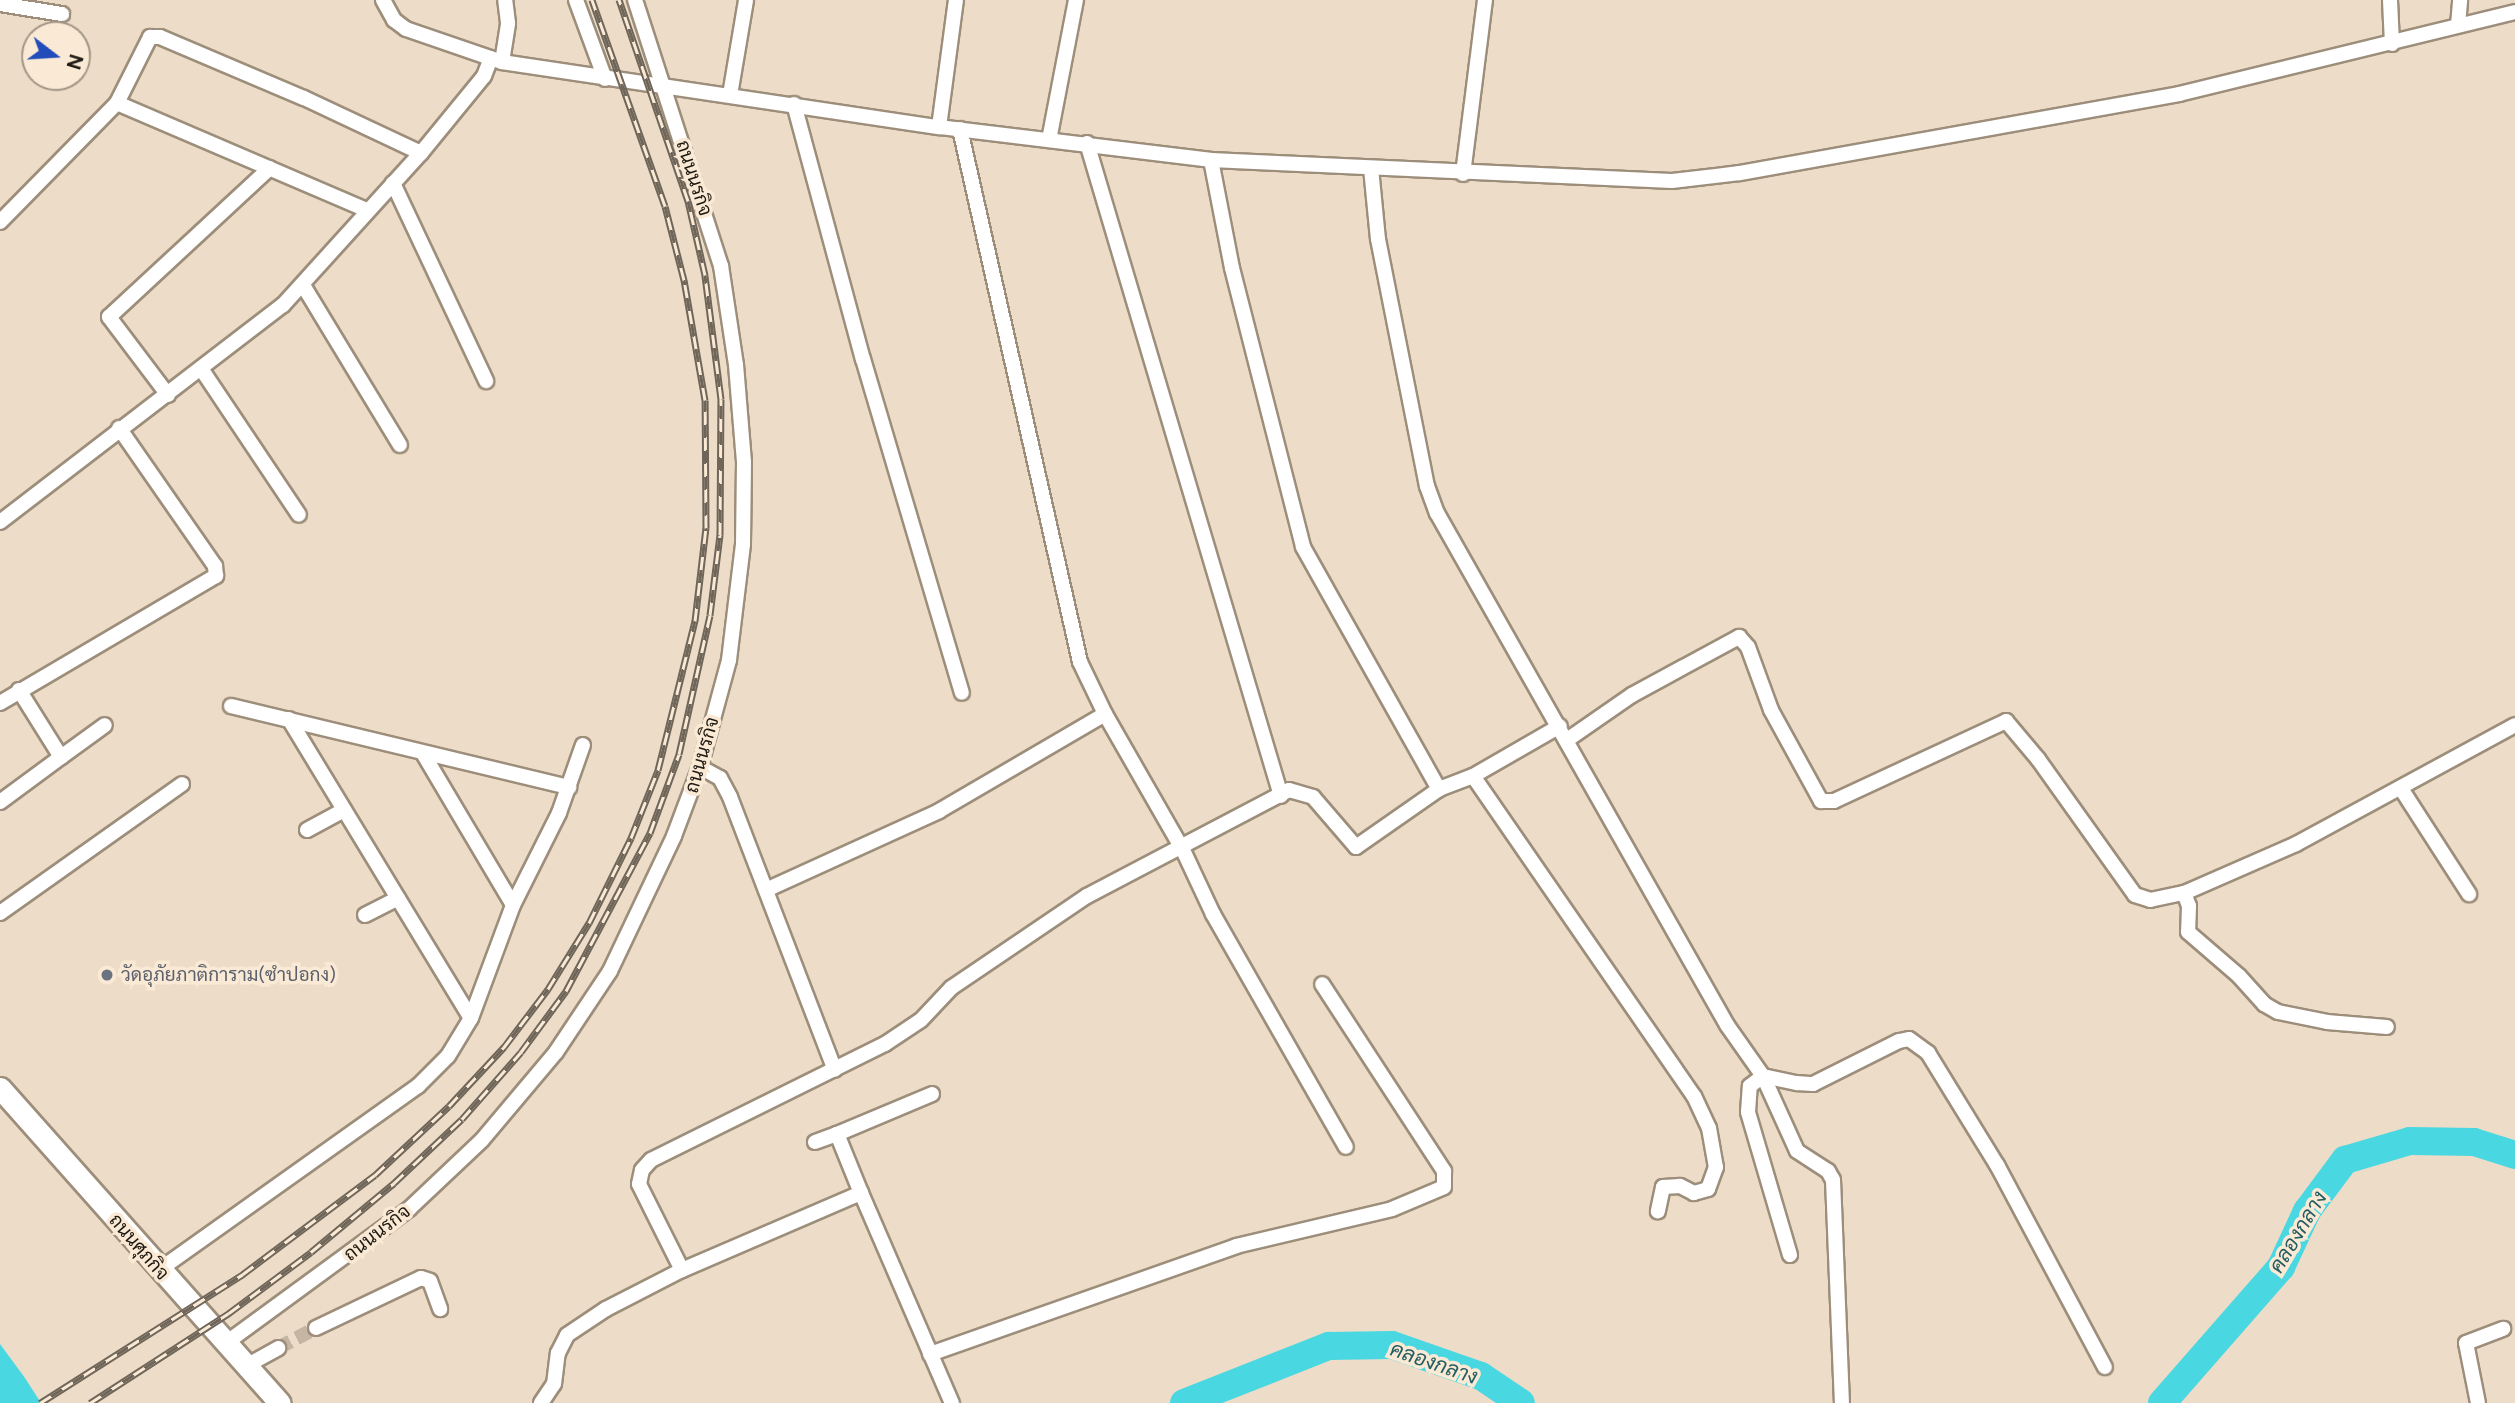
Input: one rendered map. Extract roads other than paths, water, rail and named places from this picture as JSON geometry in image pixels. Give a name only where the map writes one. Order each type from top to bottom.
[{"type":"main road","name":"ถนนศุภกิจ","points":[[0,1088],[280,1403]]},
{"type":"street","points":[[383,0],[394,20],[406,29],[497,60],[605,79],[794,104],[939,127],[1211,160],[1463,174],[1672,181],[1740,173],[2179,94],[2515,12]]},
{"type":"street","points":[[0,522],[119,428],[202,370],[303,285],[367,210],[421,153],[497,60],[508,23],[505,0]]},
{"type":"street","points":[[576,0],[605,79]]},
{"type":"street","name":"ถนนนรกิจ","points":[[226,1343],[409,1209],[482,1140],[556,1052],[610,971],[674,836],[700,767],[729,660],[743,544],[744,462],[736,365],[721,266],[635,0]]},
{"type":"street","points":[[730,95],[746,0]]},
{"type":"street","points":[[939,127],[956,0]]},
{"type":"street","points":[[1049,140],[1076,0]]},
{"type":"street","points":[[1463,174],[1485,0]]},
{"type":"street","points":[[2390,0],[2392,44]]},
{"type":"street","points":[[2458,25],[2460,0]]},
{"type":"street","points":[[0,4],[62,14]]},
{"type":"street","points":[[0,222],[117,103],[150,37],[160,37],[421,153]]},
{"type":"street","points":[[117,103],[367,210]]},
{"type":"street","points":[[794,104],[863,359],[962,693]]},
{"type":"street","points":[[960,129],[1080,662],[1105,714],[1183,849],[1213,914],[1346,1147]]},
{"type":"street","points":[[1087,143],[1281,796]]},
{"type":"street","points":[[1211,160],[1232,268],[1303,547],[1439,789]]},
{"type":"street","points":[[168,395],[109,317],[270,169]]},
{"type":"street","points":[[1371,169],[1378,239],[1427,486],[1451,538],[1560,726],[1647,889],[1763,1076],[1797,1151],[1828,1171],[1833,1180],[1842,1403]]},
{"type":"street","points":[[393,183],[486,381]]},
{"type":"street","points":[[303,285],[400,445]]},
{"type":"street","points":[[202,370],[299,515]]},
{"type":"street","points":[[0,702],[216,576],[215,566],[119,428]]},
{"type":"street","points":[[1567,740],[1632,695],[1739,637],[1748,647],[1771,710],[1821,801],[1834,801],[2006,721],[2038,759],[2135,895],[2150,900],[2184,893],[2402,790],[2515,725]]},
{"type":"street","points":[[19,690],[61,757]]},
{"type":"street","points":[[232,706],[424,755],[569,787]]},
{"type":"street","points":[[766,890],[939,811],[1105,714]]},
{"type":"street","points":[[289,719],[471,1018]]},
{"type":"street","points":[[0,802],[105,725]]},
{"type":"street","points":[[682,1270],[639,1184],[642,1170],[651,1160],[905,1033],[951,988],[1087,896],[1183,849],[1281,796],[1297,790],[1313,797],[1356,847],[1439,789],[1473,776],[1560,726]]},
{"type":"street","points":[[159,1270],[418,1086],[448,1056],[471,1018],[513,905],[569,787],[583,745]]},
{"type":"street","points":[[424,755],[513,905]]},
{"type":"street","points":[[700,767],[720,778],[835,1070]]},
{"type":"street","points":[[1473,776],[1693,1096],[1709,1128],[1716,1167],[1708,1189],[1695,1194],[1680,1186],[1663,1187],[1658,1211]]},
{"type":"street","points":[[0,913],[181,784]]},
{"type":"street","points":[[2402,790],[2469,894]]},
{"type":"street","points":[[307,830],[344,810]]},
{"type":"street","points":[[2184,893],[2189,898],[2188,932],[2268,1008],[2327,1022],[2387,1027]]},
{"type":"street","points":[[365,915],[398,898]]},
{"type":"street","points":[[930,1354],[1236,1246],[1392,1209],[1444,1187],[1444,1171],[1322,984]]},
{"type":"street","points":[[1790,1255],[1748,1112],[1750,1086],[1763,1076],[1813,1084],[1909,1040],[1928,1053],[1997,1165],[2105,1367]]},
{"type":"street","points":[[815,1142],[932,1094]]},
{"type":"street","points":[[837,1134],[951,1403]]},
{"type":"street","points":[[541,1403],[554,1384],[558,1353],[567,1335],[682,1270],[861,1193]]},
{"type":"street","points":[[316,1328],[421,1278],[430,1281],[440,1309]]},
{"type":"street","points":[[2478,1403],[2466,1343],[2503,1329]]},
{"type":"street","points":[[246,1366],[278,1348]]},
{"type":"water","points":[[0,1344],[25,1378],[41,1403],[0,1403]]},
{"type":"waterway","name":"คลองกลาง","points":[[2162,1403],[2281,1267],[2307,1211],[2345,1160],[2410,1141],[2474,1142],[2515,1155]]},
{"type":"waterway","name":"คลองกลาง","points":[[1184,1403],[1329,1346],[1392,1345],[1481,1376],[1521,1403]]},
{"type":"tunnel","points":[[278,1348],[316,1328]]},
{"type":"railway","points":[[40,1403],[243,1274],[375,1175],[449,1106],[504,1047],[548,989],[589,923],[631,838],[658,770],[695,621],[706,528],[705,400],[684,280],[665,206],[592,0]]},
{"type":"railway","points":[[90,1403],[229,1313],[311,1252],[394,1183],[462,1119],[521,1052],[566,991],[650,833],[679,754],[710,615],[720,535],[721,399],[705,275],[688,201],[619,0]]},
{"type":"place","name":"วัดอุภัยภาติการาม(ซำปอกง)","points":[[107,975]]}]
